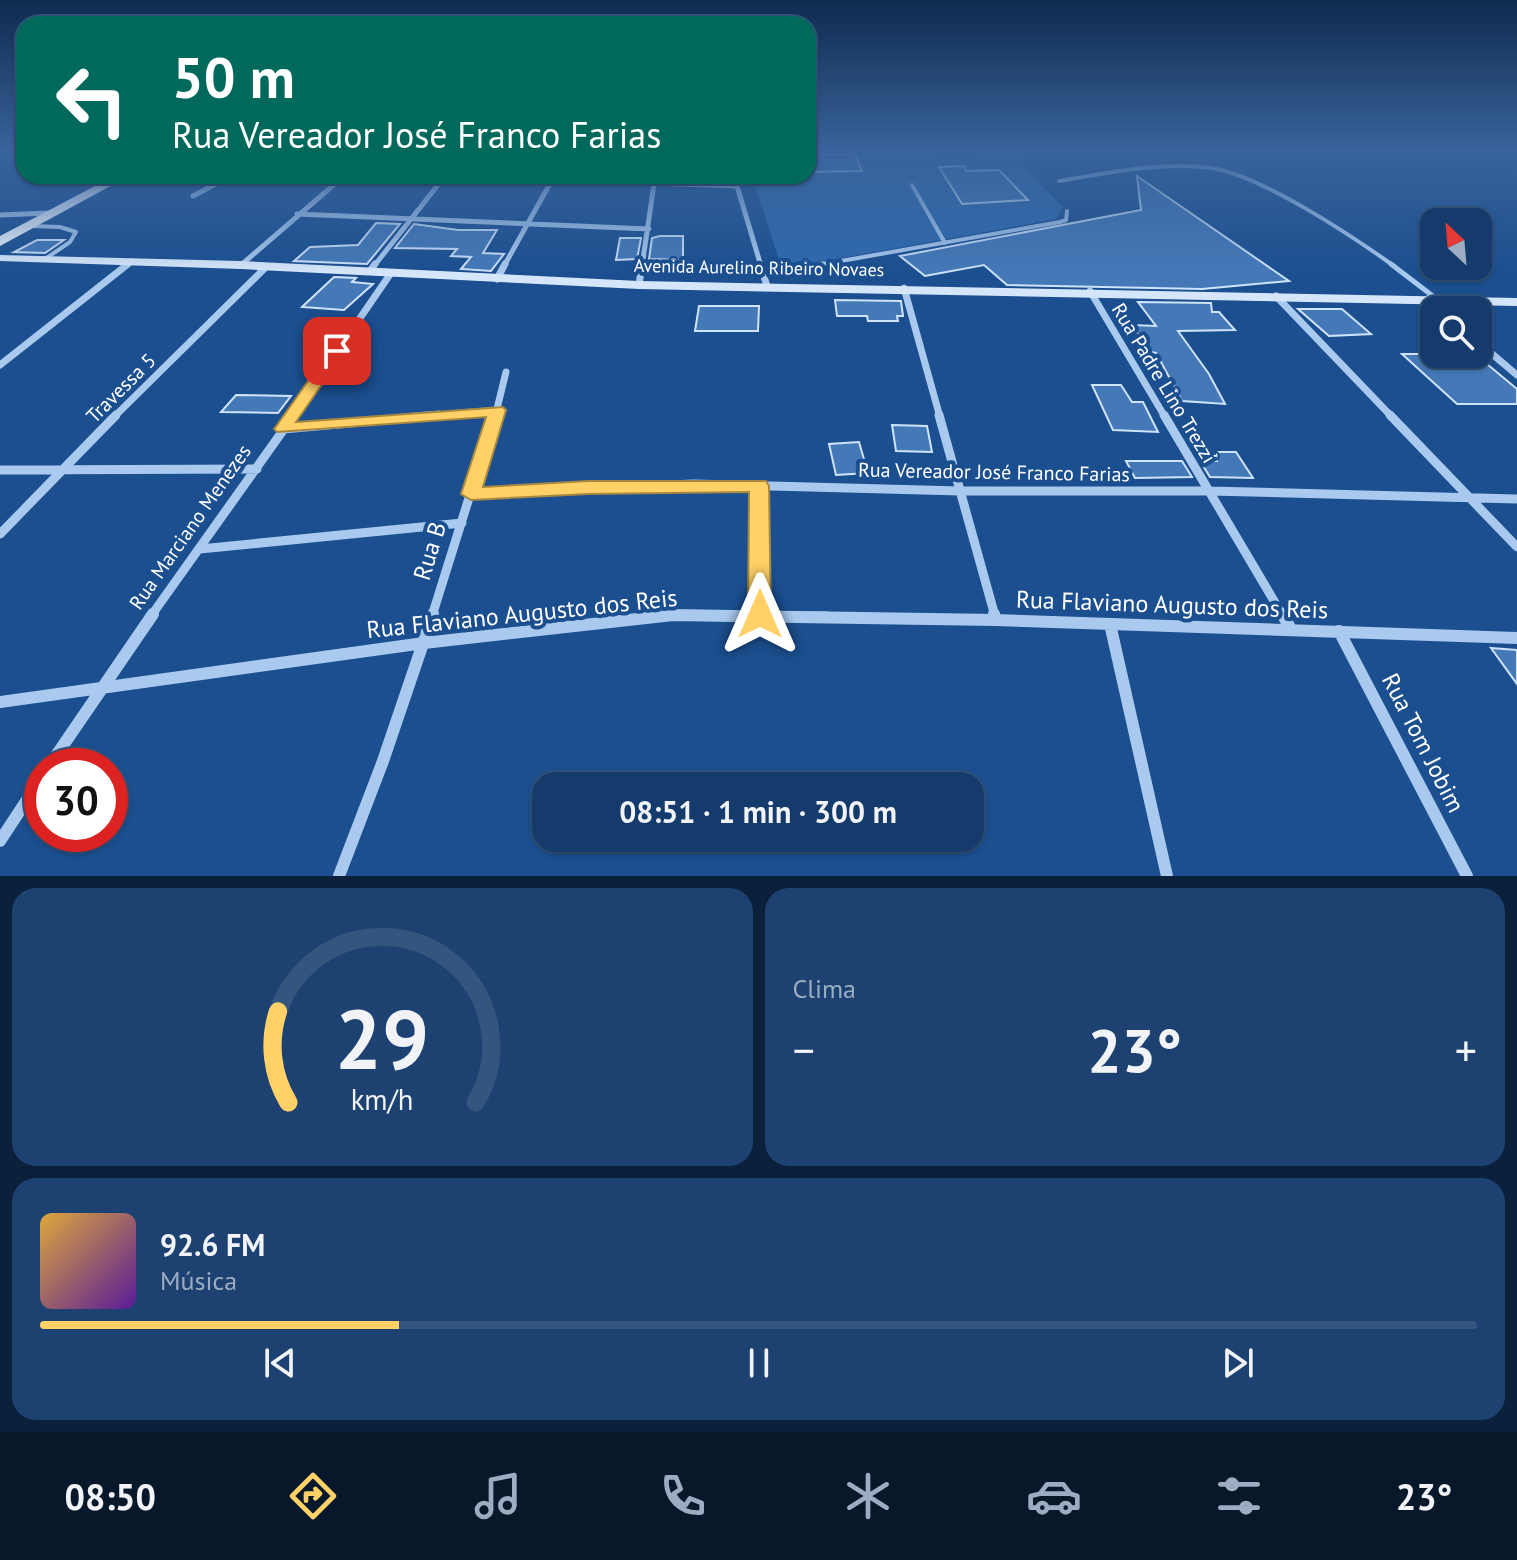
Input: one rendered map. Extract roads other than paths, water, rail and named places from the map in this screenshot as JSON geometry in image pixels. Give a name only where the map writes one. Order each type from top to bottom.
[{"type":"main road","points":[[0,242],[91,192]]},
{"type":"street","points":[[193,196],[201,192]]},
{"type":"street","points":[[241,265],[324,192]]},
{"type":"street","points":[[370,271],[432,192]]},
{"type":"street","points":[[497,279],[545,192]]},
{"type":"street","points":[[639,285],[653,192]]},
{"type":"street","points":[[739,192],[765,281]]},
{"type":"street","points":[[0,215],[49,213]]},
{"type":"street","points":[[297,214],[649,229]]},
{"type":"street","name":"Avenida Aurelino Ribeiro Novaes","points":[[0,258],[241,265],[639,285],[765,281],[904,288],[1275,295],[1420,302]]},
{"type":"street","points":[[0,365],[132,261]]},
{"type":"street","name":"Travessa 5","points":[[0,534],[266,267]]},
{"type":"street","name":"Rua Marciano Menezes","points":[[61,748],[100,687],[257,469],[391,273]]},
{"type":"street","points":[[904,288],[996,620]]},
{"type":"street","name":"Rua Padre Lino Trezzi","points":[[1090,291],[1291,629]]},
{"type":"street","points":[[1275,295],[1474,498],[1517,547]]},
{"type":"street","name":"Avenida Aurelino Ribeiro Novaes","points":[[1492,302],[1517,302]]},
{"type":"street","points":[[1492,354],[1517,375]]},
{"type":"street","name":"Rua B","points":[[339,876],[424,643],[506,372]]},
{"type":"street","points":[[283,429],[497,410]]},
{"type":"street","points":[[0,470],[257,469]]},
{"type":"street","points":[[759,486],[760,614]]},
{"type":"street","name":"Rua Vereador José Franco Farias","points":[[471,494],[561,488],[759,486],[960,491],[1210,491],[1517,499]]},
{"type":"street","points":[[200,549],[462,523]]},
{"type":"street","name":"Rua Flaviano Augusto dos Reis","points":[[0,702],[424,643],[673,615],[996,620],[1517,638]]},
{"type":"street","points":[[1110,624],[1167,876]]},
{"type":"street","name":"Rua Tom Jobim","points":[[1339,631],[1467,876]]},
{"type":"street","points":[[0,841],[24,804]]},
{"type":"lane","points":[[916,192],[945,243]]},
{"type":"lane","points":[[1273,192],[1377,251],[1428,296]]},
{"type":"lane","points":[[765,281],[1060,222],[1066,220],[1067,211]]},
{"type":"lane","points":[[27,226],[60,227],[76,232],[70,242],[45,259]]}]
